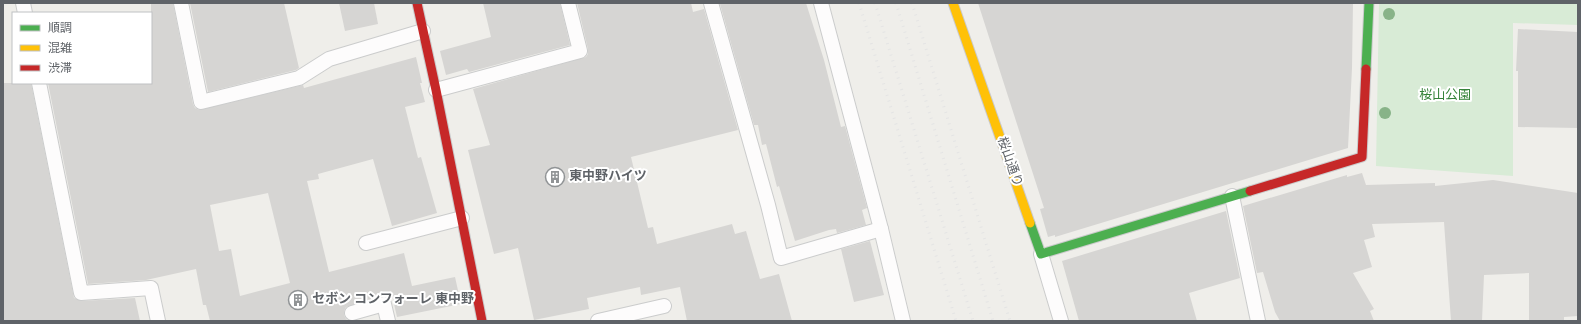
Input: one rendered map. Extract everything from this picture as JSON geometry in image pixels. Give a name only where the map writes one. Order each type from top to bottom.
[{"type":"street","points":[[417,3],[462,218],[480,320]]},
{"type":"street","name":"桜山通り","points":[[953,3],[1041,254]]},
{"type":"street","points":[[1041,254],[1362,157],[1369,3]]},
{"type":"lane","points":[[181,3],[201,102],[298,78],[329,59],[423,31]]},
{"type":"lane","points":[[436,90],[580,51],[568,3]]},
{"type":"lane","points":[[711,3],[768,205],[781,258],[881,229]]},
{"type":"lane","points":[[821,3],[881,229],[903,321]]},
{"type":"lane","points":[[39,84],[81,293],[151,288],[158,321]]},
{"type":"lane","points":[[1232,196],[1258,321]]},
{"type":"lane","points":[[366,243],[462,218]]},
{"type":"lane","name":"桜山通り","points":[[1041,254],[1061,321]]},
{"type":"lane","points":[[352,313],[384,304],[388,321]]},
{"type":"lane","points":[[598,321],[664,306]]},
{"type":"green space","name":"桜山公園","points":[[1379,3],[1578,3],[1578,25],[1513,23],[1513,176],[1376,166]]},
{"type":"building","points":[[151,3],[173,3],[193,104],[195,108],[199,110],[303,85],[304,88],[416,57],[425,102],[405,107],[418,158],[421,157],[437,213],[392,226],[373,159],[318,174],[319,179],[307,181],[329,272],[404,253],[412,286],[455,277],[461,304],[397,317],[392,295],[382,296],[346,307],[344,315],[349,321],[210,321],[206,305],[203,305],[196,269],[146,280],[88,284],[48,84],[152,84]],"holes":[[[268,193],[290,283],[240,296],[231,249],[219,251],[210,205]]]},
{"type":"building","points":[[190,3],[284,3],[299,68],[208,92]]},
{"type":"building","points":[[339,3],[374,3],[378,24],[345,31]]},
{"type":"building","points":[[483,3],[560,3],[570,45],[469,72],[467,69],[446,75],[440,51],[491,37]]},
{"type":"building","points":[[577,3],[691,3],[693,12],[704,9],[738,130],[631,157],[648,228],[653,227],[657,244],[732,224],[735,234],[746,231],[760,279],[779,274],[792,321],[687,321],[680,287],[641,295],[640,287],[587,298],[589,309],[534,320],[518,248],[494,254],[468,150],[490,145],[473,89],[586,57],[588,54],[588,49]]},
{"type":"building","points":[[806,3],[824,60],[841,127],[845,126],[867,208],[862,210],[866,225],[837,233],[836,229],[829,230],[795,241],[779,186],[777,187],[766,144],[762,145],[758,125],[754,125],[720,4]]},
{"type":"building","points":[[978,3],[1353,3],[1352,68],[1348,148],[1055,237],[1055,235],[1048,237],[1040,209],[1044,208]]},
{"type":"building","points":[[1518,29],[1578,32],[1578,128],[1518,127],[1518,71],[1516,71]]},
{"type":"building","points":[[3,83],[31,84],[74,298],[82,301],[135,298],[140,321],[3,321]]},
{"type":"building","points":[[1362,173],[1366,185],[1435,183],[1435,186],[1493,180],[1578,193],[1578,316],[1564,317],[1564,321],[1529,321],[1529,273],[1484,275],[1482,321],[1451,321],[1444,222],[1372,224],[1375,237],[1364,240],[1372,267],[1353,273],[1374,309],[1370,311],[1374,321],[1280,321],[1275,312],[1263,272],[1257,273],[1243,206],[1347,175],[1347,177]]},
{"type":"building","points":[[1226,211],[1240,278],[1189,293],[1197,321],[1079,321],[1062,261]]},
{"type":"building","points":[[870,241],[884,295],[854,302],[841,249]]},
{"type":"railway","points":[[859,3],[956,321]]},
{"type":"railway","points":[[875,3],[973,321]]},
{"type":"railway","points":[[896,3],[993,321]]},
{"type":"railway","points":[[912,3],[1010,321]]},
{"type":"traffic: fast","points":[[1366,69],[1369,3]]},
{"type":"traffic: fast","points":[[1030,223],[1041,254],[1250,191]]},
{"type":"traffic: slow","points":[[953,3],[1030,223]]},
{"type":"traffic: jam","points":[[417,3],[482,321]]},
{"type":"traffic: jam","points":[[1250,191],[1362,157],[1366,69]]},
{"type":"place","name":"東中野ハイツ","points":[[555,177]]},
{"type":"place","name":"セボン コンフォーレ 東中野","points":[[298,300]]}]
